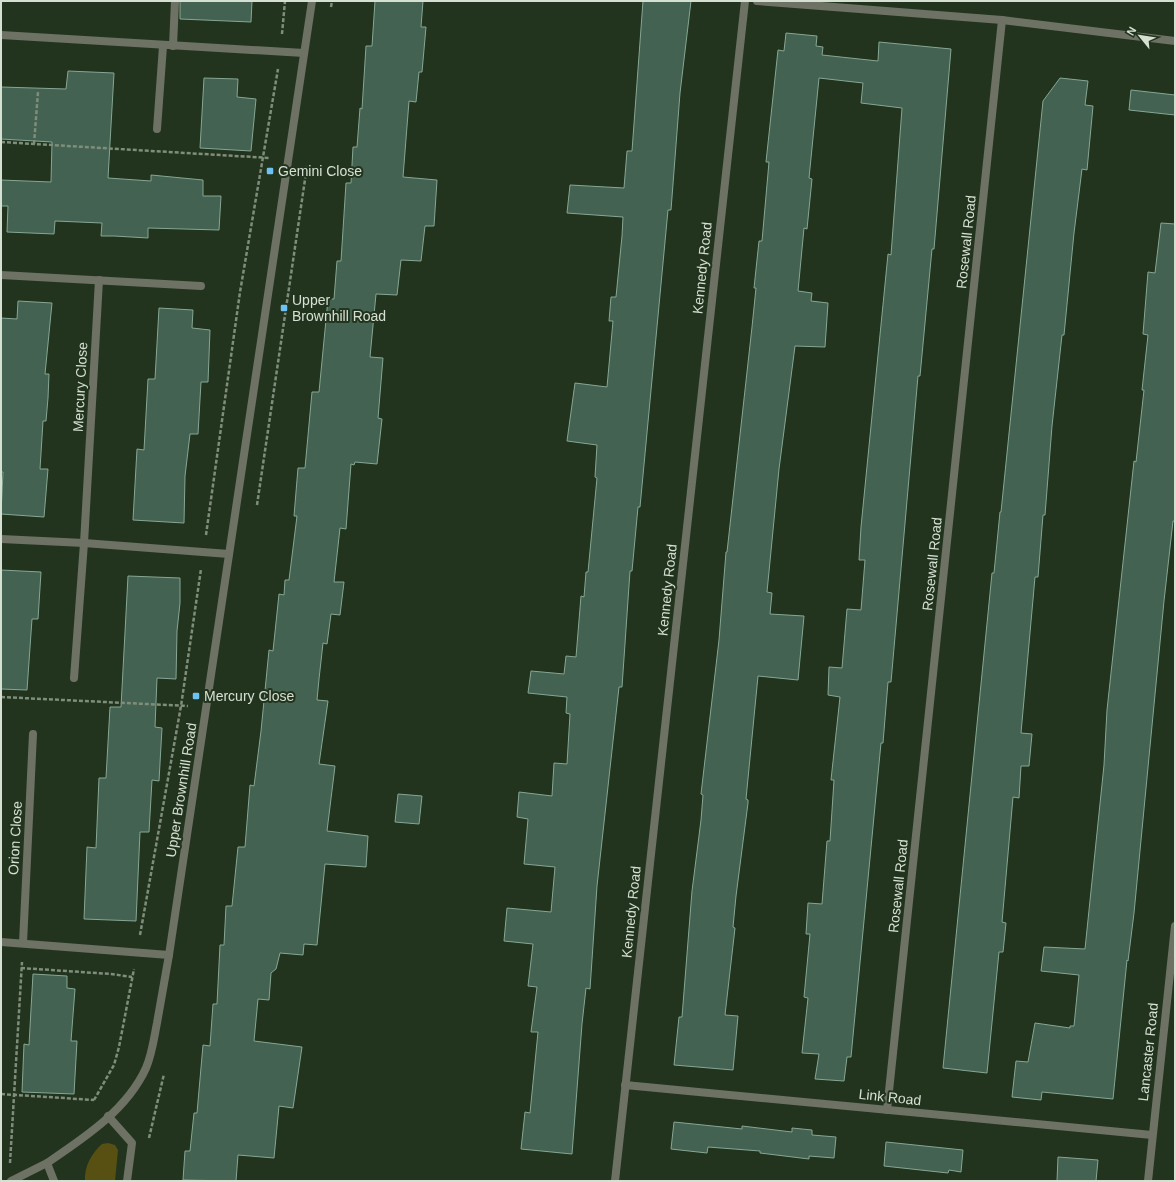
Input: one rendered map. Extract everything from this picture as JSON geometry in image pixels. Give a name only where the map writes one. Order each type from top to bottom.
[{"type":"street","points":[[173,46],[175,1]]},
{"type":"street","name":"Upper Brownhill Road","points":[[11,1181],[47,1163],[88,1135],[108,1116],[137,1084],[147,1067],[153,1044],[169,955],[312,1]]},
{"type":"street","name":"Kennedy Road","points":[[615,1181],[745,1]]},
{"type":"street","points":[[757,1],[1002,20],[1175,41]]},
{"type":"street","name":"Rosewall Road","points":[[887,1110],[1002,20]]},
{"type":"street","points":[[1,36],[304,53]]},
{"type":"street","points":[[156,129],[163,46]]},
{"type":"street","points":[[1,274],[201,286]]},
{"type":"street","name":"Mercury Close","points":[[74,678],[84,542],[99,280]]},
{"type":"street","points":[[1,539],[84,542],[229,554]]},
{"type":"street","name":"Orion Close","points":[[23,943],[34,734]]},
{"type":"street","name":"Lancaster Road","points":[[1148,1181],[1175,926]]},
{"type":"street","points":[[1,942],[169,955]]},
{"type":"street","name":"Link Road","points":[[625,1085],[1152,1135]]},
{"type":"street","points":[[108,1116],[132,1143],[127,1181]]},
{"type":"street","points":[[47,1163],[54,1181]]},
{"type":"path","points":[[34,144],[38,92]]},
{"type":"path","points":[[1,142],[184,151],[288,159]]},
{"type":"path","points":[[1,697],[206,707]]},
{"type":"path","points":[[10,1165],[23,943]]},
{"type":"path","points":[[21,968],[111,974],[132,977]]},
{"type":"path","points":[[1,1094],[122,1102]]},
{"type":"shaded area","points":[[108,1143],[115,1145],[118,1150],[115,1181],[85,1181],[87,1165],[95,1151],[102,1144]]},
{"type":"building","points":[[180,1],[252,1],[251,22],[180,19]]},
{"type":"building","points":[[375,1],[423,1],[421,27],[426,27],[422,72],[419,72],[416,102],[409,101],[403,177],[437,180],[434,226],[425,226],[421,261],[401,260],[397,295],[376,294],[370,357],[383,358],[378,418],[382,419],[377,464],[355,462],[354,465],[351,464],[346,529],[340,528],[334,582],[344,582],[340,615],[331,614],[327,644],[323,643],[319,679],[317,700],[328,701],[319,764],[335,766],[327,831],[368,836],[366,867],[325,864],[317,945],[304,944],[303,955],[280,953],[276,969],[271,973],[269,1000],[258,999],[254,1041],[302,1047],[293,1108],[279,1106],[274,1158],[238,1155],[236,1181],[183,1180],[185,1151],[190,1151],[194,1113],[197,1113],[203,1045],[210,1046],[213,1004],[217,1004],[220,945],[224,945],[226,906],[232,906],[238,847],[245,847],[250,785],[254,786],[269,650],[273,651],[279,594],[284,595],[285,580],[289,580],[297,516],[294,516],[298,468],[305,468],[312,392],[319,392],[328,299],[334,299],[337,261],[341,261],[346,183],[351,183],[353,147],[357,147],[360,108],[362,109],[366,46],[372,46]]},
{"type":"building","points":[[643,1],[691,1],[680,93],[671,210],[668,210],[640,507],[638,507],[632,571],[630,571],[622,687],[619,687],[597,886],[590,989],[586,988],[582,1024],[572,1154],[521,1149],[525,1112],[530,1113],[538,1032],[531,1032],[537,987],[528,986],[533,944],[504,941],[507,908],[551,912],[555,867],[524,864],[528,819],[517,817],[519,792],[552,796],[554,763],[567,764],[570,714],[566,713],[567,697],[528,693],[531,671],[564,674],[566,656],[576,657],[581,596],[584,597],[586,572],[588,572],[597,478],[595,477],[597,445],[567,441],[575,383],[607,387],[613,321],[609,321],[611,297],[616,297],[622,236],[623,217],[567,213],[570,185],[624,188],[627,151],[632,151]]},
{"type":"building","points":[[786,33],[817,36],[816,46],[823,47],[822,55],[878,61],[879,42],[951,49],[934,249],[932,249],[920,376],[918,376],[891,682],[888,682],[883,743],[881,743],[851,1057],[847,1057],[844,1081],[815,1079],[819,1054],[802,1053],[808,998],[804,997],[810,934],[806,934],[808,903],[822,904],[827,841],[830,841],[834,780],[831,780],[840,697],[828,695],[829,667],[842,668],[847,609],[861,610],[865,560],[859,560],[861,527],[888,254],[891,255],[902,108],[861,103],[863,83],[819,78],[809,178],[812,179],[807,229],[804,228],[798,291],[812,293],[811,301],[828,303],[825,347],[795,346],[779,469],[767,592],[772,593],[770,614],[804,616],[798,680],[758,676],[746,799],[748,800],[748,803],[736,896],[733,927],[735,928],[725,1015],[738,1016],[733,1070],[674,1065],[679,1017],[682,1017],[692,891],[701,820],[703,795],[701,794],[719,640],[726,552],[752,327],[759,241],[762,241],[769,162],[766,162],[778,50],[784,51]]},
{"type":"building","points":[[68,71],[114,73],[108,178],[151,181],[151,175],[203,180],[203,196],[221,196],[219,230],[148,228],[148,238],[101,236],[102,223],[55,221],[54,234],[7,232],[8,206],[1,206],[1,180],[51,182],[52,142],[1,139],[1,87],[66,89]]},
{"type":"building","points":[[204,78],[238,79],[237,97],[256,99],[251,151],[200,148]]},
{"type":"building","points":[[1060,78],[1088,81],[1085,105],[1093,106],[1087,170],[1082,169],[1074,233],[1064,335],[1062,335],[1052,426],[1045,515],[1043,515],[1038,577],[1035,577],[1021,733],[1032,734],[1029,766],[1021,766],[1019,798],[1013,797],[1002,922],[1006,923],[1003,952],[999,952],[987,1073],[943,1068],[992,573],[994,573],[1001,512],[1043,101]]},
{"type":"building","points":[[1131,90],[1175,95],[1175,115],[1129,110]]},
{"type":"building","points":[[1161,223],[1175,224],[1175,521],[1173,521],[1164,601],[1134,913],[1128,961],[1127,960],[1113,1099],[1042,1092],[1041,1100],[1012,1097],[1016,1061],[1028,1062],[1035,1023],[1070,1028],[1070,1026],[1074,1026],[1079,975],[1041,971],[1044,947],[1085,949],[1104,765],[1107,710],[1134,461],[1136,462],[1144,390],[1142,390],[1148,335],[1143,334],[1148,272],[1155,273]]},
{"type":"building","points":[[18,301],[52,303],[45,374],[49,374],[48,398],[46,421],[43,421],[40,469],[48,469],[44,517],[1,514],[3,472],[1,472],[1,318],[17,319]]},
{"type":"building","points":[[159,308],[193,310],[192,328],[210,330],[208,382],[201,382],[198,434],[190,434],[185,476],[184,523],[133,520],[137,449],[144,450],[148,379],[155,379]]},
{"type":"building","points":[[1,570],[41,572],[38,619],[32,619],[27,690],[1,689]]},
{"type":"building","points":[[128,576],[180,578],[176,679],[157,678],[155,727],[162,728],[159,781],[152,780],[149,832],[140,832],[136,921],[84,919],[87,847],[96,848],[99,778],[106,778],[110,707],[121,707]]},
{"type":"building","points":[[398,794],[422,796],[419,824],[395,822]]},
{"type":"building","points":[[33,974],[67,976],[67,988],[75,989],[71,1041],[77,1041],[74,1094],[22,1092],[24,1044],[29,1045]]},
{"type":"building","points":[[674,1122],[742,1129],[742,1126],[792,1132],[792,1128],[812,1130],[812,1135],[836,1137],[834,1158],[809,1156],[809,1159],[760,1153],[760,1151],[708,1147],[707,1153],[671,1149]]},
{"type":"building","points":[[886,1142],[963,1150],[961,1172],[949,1170],[948,1173],[884,1166]]},
{"type":"building","points":[[1058,1157],[1098,1160],[1096,1181],[1057,1181]]},
{"type":"place","name":"Gemini Close","points":[[270,171]]},
{"type":"place","name":"Upper Brownhill Road","points":[[284,308]]},
{"type":"place","name":"Mercury Close","points":[[196,696]]}]
